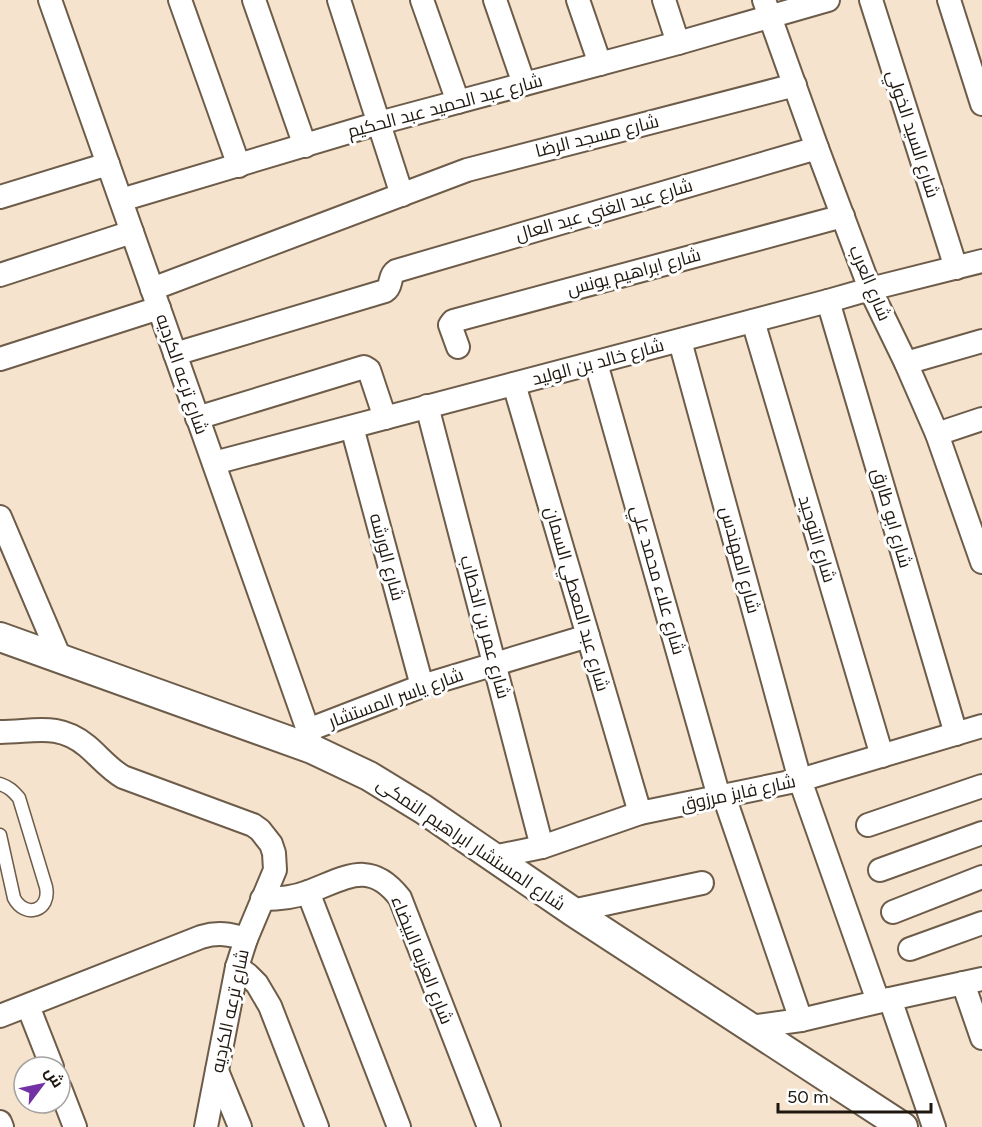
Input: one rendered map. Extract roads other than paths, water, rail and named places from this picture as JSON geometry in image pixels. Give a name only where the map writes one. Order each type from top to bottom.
[{"type":"street","name":"شارع ترعه الكرديه","points":[[50,0],[310,739]]},
{"type":"street","points":[[180,0],[239,166]]},
{"type":"street","points":[[254,0],[305,146]]},
{"type":"street","points":[[339,0],[402,195]]},
{"type":"street","points":[[423,0],[458,102]]},
{"type":"street","points":[[495,0],[524,84]]},
{"type":"street","points":[[578,0],[600,64]]},
{"type":"street","points":[[664,0],[678,43]]},
{"type":"street","name":"شارع عبد الحميد عبد الحكيم","points":[[121,200],[379,123],[678,43],[767,8],[828,0]]},
{"type":"street","name":"شارع السيد الخولي","points":[[871,0],[956,268]]},
{"type":"street","points":[[949,0],[982,104]]},
{"type":"street","name":"شارع العرب","points":[[767,8],[870,289],[972,505],[982,562]]},
{"type":"street","name":"شارع مسجد الرضا","points":[[0,359],[467,170],[795,85]]},
{"type":"street","name":"شارع عبد الغني عبد العال","points":[[175,354],[385,291],[390,286],[392,275],[396,271],[817,148]]},
{"type":"street","points":[[0,197],[108,164]]},
{"type":"street","name":"شارع ابراهيم يونس","points":[[458,347],[450,325],[453,321],[843,216]]},
{"type":"street","points":[[0,275],[132,232]]},
{"type":"street","name":"شارع خالد بن الوليد","points":[[214,464],[982,261]]},
{"type":"street","name":"شارع ابو طارق","points":[[828,301],[956,734]]},
{"type":"street","name":"شارع التوحيد","points":[[753,321],[882,756]]},
{"type":"street","name":"شارع المهندس","points":[[680,341],[800,780],[934,1127]]},
{"type":"street","points":[[906,363],[982,341]]},
{"type":"street","name":"شارع علاء محمد علي","points":[[596,363],[722,796],[801,1020]]},
{"type":"street","points":[[197,418],[366,367],[370,371],[385,418]]},
{"type":"street","name":"شارع عبد المعطي السمان","points":[[514,384],[640,813]]},
{"type":"street","name":"شارع عمر بن الخطاب","points":[[427,406],[542,847]]},
{"type":"street","points":[[937,434],[982,420]]},
{"type":"street","name":"شارع الورشه","points":[[352,427],[422,686]]},
{"type":"street","points":[[0,517],[60,658]]},
{"type":"street","name":"شارع ياسر المستشار","points":[[310,739],[422,686],[588,636]]},
{"type":"street","name":"شارع المستشار ابراهيم النمكى","points":[[0,637],[310,739],[360,772],[397,792],[572,911],[903,1127]]},
{"type":"street","name":"شارع فايز مرزوق","points":[[494,857],[542,847],[640,813],[800,780],[982,726]]},
{"type":"street","name":"شارع ترعه الكرديه","points":[[0,732],[41,730],[58,731],[74,736],[88,746],[114,772],[123,777],[253,825],[267,836],[272,844],[275,870],[246,939],[237,967],[206,1127]]},
{"type":"street","points":[[868,825],[982,786]]},
{"type":"street","points":[[880,870],[982,833]]},
{"type":"street","name":"شارع العزبه البيضاء","points":[[262,899],[286,898],[355,875],[368,875],[381,879],[392,887],[400,898],[489,1127]]},
{"type":"street","points":[[893,912],[982,878]]},
{"type":"street","points":[[572,911],[702,883]]},
{"type":"street","points":[[308,892],[399,1127]]},
{"type":"street","points":[[910,949],[982,922]]},
{"type":"street","points":[[0,1016],[201,937],[224,933],[246,939]]},
{"type":"street","points":[[237,967],[257,984],[270,1006],[317,1127]]},
{"type":"street","points":[[750,1027],[801,1020],[973,981],[982,1038]]},
{"type":"street","points":[[28,1006],[47,1055]]},
{"type":"street","points":[[217,1071],[240,1127]]},
{"type":"street","points":[[0,1122],[2,1127]]},
{"type":"lane","points":[[0,784],[13,791],[19,798],[48,894],[46,901],[36,910],[23,909],[14,898],[0,834]]}]
